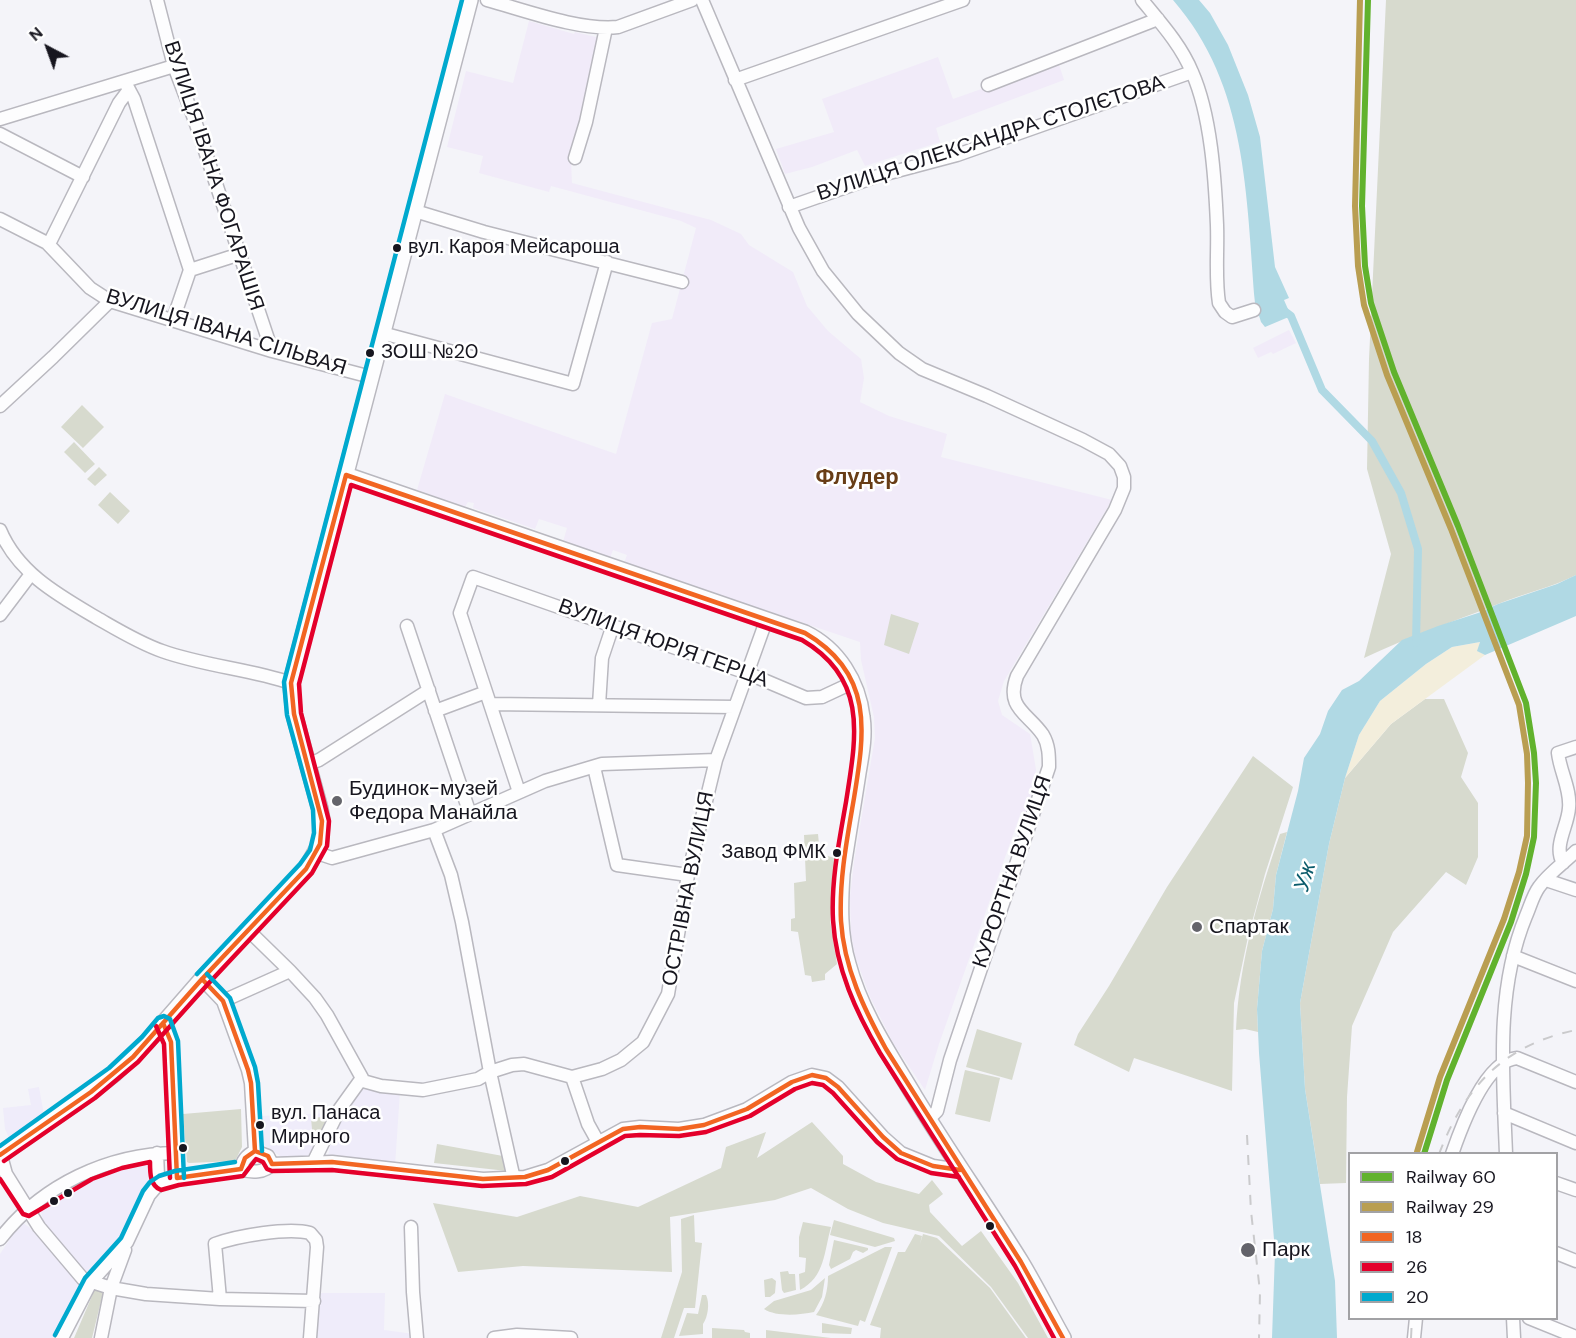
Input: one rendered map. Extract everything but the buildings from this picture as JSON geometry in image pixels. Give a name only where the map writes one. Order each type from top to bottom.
[{"type":"main road","points":[[0,1154],[114,1074],[147,1042],[202,979],[306,869],[316,854],[320,844],[322,821],[294,714],[291,683],[470,0]]},
{"type":"main road","points":[[346,475],[805,633],[830,649],[844,666],[860,704],[863,736],[842,874],[843,945],[856,988],[873,1027],[960,1170],[1023,1265],[1063,1338]]},
{"type":"street","name":"ВУЛИЦЯ ІВАНА ФОГАРАШІЯ","points":[[157,0],[174,66],[272,351]]},
{"type":"street","points":[[487,0],[569,22],[606,28],[618,27],[692,0]]},
{"type":"street","points":[[702,0],[789,207]]},
{"type":"street","points":[[735,80],[963,0]]},
{"type":"street","points":[[1142,0],[1158,19],[1192,72],[1203,108],[1211,154],[1217,225],[1219,303],[1224,312],[1232,317],[1254,310]]},
{"type":"street","points":[[988,85],[1158,19]]},
{"type":"street","points":[[575,158],[586,122],[606,28]]},
{"type":"street","points":[[0,118],[127,87],[174,66]]},
{"type":"street","name":"ВУЛИЦЯ ОЛЕКСАНДРА СТОЛЄТОВА","points":[[789,207],[878,176],[957,155],[1192,72]]},
{"type":"street","points":[[47,243],[51,240],[127,87]]},
{"type":"street","points":[[127,87],[134,99],[190,270],[173,320]]},
{"type":"street","points":[[0,134],[83,177]]},
{"type":"street","name":"КУРОРТНА ВУЛИЦЯ","points":[[789,207],[812,253],[834,285],[858,314],[904,357],[934,375],[997,400],[1100,449],[1115,459],[1124,477],[1123,493],[1115,510],[1012,688],[1013,698],[1018,708],[1043,735],[1047,744],[1049,767],[950,1060],[937,1112],[928,1119]]},
{"type":"street","points":[[415,211],[484,232],[682,282]]},
{"type":"street","name":"ВУЛИЦЯ ІВАНА СІЛЬВАЯ","points":[[0,219],[47,243],[90,288],[110,301],[272,351],[371,377]]},
{"type":"street","points":[[190,270],[240,254]]},
{"type":"street","points":[[382,333],[573,384],[607,262]]},
{"type":"street","points":[[0,405],[110,301]]},
{"type":"street","points":[[0,530],[15,556],[47,587],[144,644],[164,652],[291,683]]},
{"type":"street","points":[[0,615],[31,574]]},
{"type":"street","name":"ВУЛИЦЯ ЮРІЯ ГЕРЦА","points":[[488,698],[460,613],[473,577],[747,673],[806,698],[822,698],[852,683]]},
{"type":"street","name":"ОСТРІВНА ВУЛИЦЯ","points":[[572,1077],[602,1069],[621,1060],[643,1042],[668,994],[688,875],[716,760],[766,621]]},
{"type":"street","points":[[599,705],[599,675],[613,625]]},
{"type":"street","points":[[407,626],[470,814]]},
{"type":"street","points":[[308,764],[319,760],[429,690]]},
{"type":"street","points":[[488,698],[519,792]]},
{"type":"street","points":[[435,711],[488,698],[599,705],[727,705],[735,707]]},
{"type":"street","points":[[1563,863],[1560,858],[1561,839],[1570,807],[1558,753],[1576,747]]},
{"type":"street","points":[[316,854],[332,858],[435,830],[545,781],[602,764],[716,760]]},
{"type":"street","points":[[594,767],[617,865],[688,875]]},
{"type":"street","points":[[435,830],[451,875],[460,913],[490,1072],[514,1179]]},
{"type":"street","points":[[1506,1152],[1502,1047],[1506,994],[1517,938],[1538,888],[1576,851]]},
{"type":"street","points":[[1546,880],[1576,891]]},
{"type":"street","points":[[248,930],[290,971],[321,1007],[363,1081],[381,1086],[423,1090],[478,1079],[490,1072],[524,1064],[572,1077],[588,1124],[598,1142]]},
{"type":"street","points":[[1513,956],[1576,981]]},
{"type":"street","points":[[224,1001],[290,971]]},
{"type":"street","points":[[202,979],[224,1001],[251,1083],[255,1151]]},
{"type":"street","points":[[163,1023],[171,1042],[177,1178]]},
{"type":"street","points":[[1453,1152],[1473,1102],[1487,1080],[1510,1059],[1517,1058],[1576,1082]]},
{"type":"street","points":[[101,1338],[111,1288],[127,1242],[149,1196],[162,1183],[177,1178],[241,1169],[263,1171],[272,1164],[314,1161],[472,1178],[514,1179],[548,1170],[623,1130],[631,1128],[679,1129],[712,1123],[760,1103],[792,1083],[812,1075],[826,1078],[838,1087],[883,1137],[901,1153],[933,1166],[960,1170]]},
{"type":"street","points":[[314,1161],[339,1110],[362,1078]]},
{"type":"street","points":[[1504,1113],[1576,1143]]},
{"type":"street","points":[[241,1169],[247,1155],[255,1151],[268,1156],[272,1164]]},
{"type":"street","points":[[0,1239],[29,1209],[94,1168],[123,1159],[157,1153],[176,1153]]},
{"type":"street","points":[[157,1153],[158,1176],[162,1183]]},
{"type":"street","points":[[0,1154],[6,1174],[39,1227],[83,1279],[111,1288],[146,1294],[220,1299],[314,1300]]},
{"type":"street","points":[[1558,1183],[1576,1190]]},
{"type":"street","points":[[411,1227],[417,1338]]},
{"type":"street","points":[[220,1299],[215,1244],[264,1234],[292,1231],[310,1233],[316,1240],[310,1338]]},
{"type":"street","points":[[62,1338],[92,1282],[127,1242]]},
{"type":"street","points":[[1558,1253],[1576,1261]]},
{"type":"street","points":[[1414,1338],[1416,1320]]},
{"type":"street","points":[[1513,1320],[1514,1338]]},
{"type":"street","points":[[1534,1320],[1576,1337]]},
{"type":"street","points":[[494,1338],[527,1335],[571,1338]]},
{"type":"shaded area","points":[[1386,0],[1576,0],[1576,575],[1414,636],[1364,658],[1391,554],[1367,469],[1369,359]]},
{"type":"shaded area","points":[[529,21],[574,34],[575,32],[600,38],[571,161],[572,183],[711,220],[741,234],[749,245],[793,272],[807,306],[828,331],[861,359],[864,378],[860,402],[889,416],[947,434],[941,457],[1112,500],[1004,681],[998,701],[1002,715],[1030,734],[1036,770],[1026,813],[1021,812],[925,1090],[893,1043],[870,997],[855,956],[851,934],[850,897],[854,862],[875,738],[874,717],[861,660],[860,642],[624,563],[627,555],[613,550],[610,558],[563,542],[567,528],[539,519],[535,529],[473,508],[474,503],[468,502],[465,507],[417,490],[445,394],[616,454],[652,323],[672,319],[696,228],[681,221],[551,186],[549,192],[479,173],[483,156],[447,147],[466,71],[513,83]]},
{"type":"shaded area","points":[[938,57],[953,99],[1058,62],[1064,80],[936,128],[940,142],[865,166],[857,150],[812,167],[785,174],[776,149],[834,132],[822,99]]},
{"type":"shaded area","points":[[1289,330],[1296,343],[1258,358],[1253,348]]},
{"type":"shaded area","points":[[82,405],[104,427],[83,448],[61,427]]},
{"type":"shaded area","points":[[74,442],[95,464],[85,473],[64,452]]},
{"type":"shaded area","points":[[99,467],[107,475],[95,486],[87,479]]},
{"type":"shaded area","points":[[110,492],[130,511],[118,524],[98,505]]},
{"type":"shaded area","points":[[891,614],[919,623],[909,654],[884,645]]},
{"type":"shaded area","points":[[1425,699],[1444,699],[1468,753],[1461,777],[1478,803],[1478,857],[1466,885],[1446,872],[1393,932],[1352,1026],[1347,1097],[1346,1183],[1320,1184],[1305,1089],[1300,1003],[1329,844],[1345,778],[1391,724]]},
{"type":"shaded area","name":"Спартак","points":[[1253,756],[1293,787],[1265,874],[1248,937],[1234,1003],[1232,1091],[1134,1058],[1129,1072],[1074,1045],[1078,1034],[1167,887]]},
{"type":"shaded area","points":[[1287,832],[1276,875],[1273,909],[1262,951],[1257,1009],[1258,1032],[1245,1029],[1236,1030],[1241,980],[1251,930],[1280,834]]},
{"type":"shaded area","points":[[818,834],[820,854],[835,858],[830,920],[837,964],[825,974],[825,980],[812,982],[811,976],[805,975],[798,932],[791,931],[791,919],[795,918],[794,883],[806,881],[804,835]]},
{"type":"shaded area","points":[[977,1029],[1022,1043],[1012,1080],[966,1067]]},
{"type":"shaded area","points":[[965,1070],[1000,1078],[990,1122],[955,1114]]},
{"type":"shaded area","points":[[39,1087],[44,1115],[33,1119],[26,1127],[9,1138],[5,1129],[3,1108],[31,1105],[28,1089]]},
{"type":"shaded area","points":[[368,1087],[400,1091],[395,1166],[327,1160],[336,1121],[357,1089]]},
{"type":"shaded area","points":[[241,1109],[242,1147],[235,1161],[187,1162],[183,1114]]},
{"type":"shaded area","points":[[332,1113],[311,1156],[283,1158],[264,1145],[260,1116]]},
{"type":"shaded area","points":[[334,1116],[322,1140],[313,1140],[311,1118]]},
{"type":"shaded area","points":[[812,1122],[843,1156],[843,1164],[876,1182],[919,1194],[932,1180],[943,1194],[929,1205],[930,1212],[962,1246],[981,1231],[1018,1283],[1048,1338],[1028,1338],[991,1287],[939,1236],[883,1223],[848,1209],[811,1188],[775,1200],[670,1217],[672,1272],[523,1266],[458,1272],[433,1203],[517,1217],[580,1196],[638,1207],[721,1168],[726,1147],[766,1132],[757,1158]]},
{"type":"shaded area","points":[[437,1144],[503,1156],[507,1171],[434,1163]]},
{"type":"shaded area","points":[[149,1162],[152,1164],[152,1181],[128,1234],[87,1276],[76,1269],[43,1221],[41,1211],[44,1204],[71,1185],[98,1174],[135,1163]]},
{"type":"shaded area","points":[[694,1215],[695,1242],[702,1243],[695,1308],[684,1308],[674,1338],[661,1338],[682,1272],[681,1219]]},
{"type":"shaded area","points":[[834,1220],[894,1238],[895,1241],[875,1247],[830,1235]]},
{"type":"shaded area","points":[[21,1222],[29,1227],[80,1282],[82,1289],[54,1338],[0,1338],[0,1254]]},
{"type":"shaded area","points":[[803,1222],[831,1227],[819,1271],[808,1285],[800,1290],[799,1274],[805,1272],[806,1258],[799,1257],[799,1237]]},
{"type":"shaded area","points":[[915,1234],[922,1236],[920,1244],[923,1234],[937,1238],[990,1288],[1026,1338],[880,1338],[881,1328],[870,1325],[898,1252],[905,1252]]},
{"type":"shaded area","points":[[834,1240],[868,1248],[868,1250],[863,1253],[856,1250],[850,1259],[831,1269],[829,1265]]},
{"type":"shaded area","points":[[885,1247],[892,1247],[865,1322],[860,1320],[858,1326],[816,1315],[822,1306],[828,1276]]},
{"type":"shaded area","points":[[788,1271],[789,1274],[795,1274],[796,1290],[784,1293],[780,1272]]},
{"type":"shaded area","points":[[772,1278],[776,1281],[775,1293],[770,1297],[765,1297],[764,1280]]},
{"type":"shaded area","points":[[825,1278],[822,1297],[814,1312],[781,1314],[764,1309],[774,1301],[811,1290]]},
{"type":"shaded area","points":[[95,1289],[103,1293],[92,1338],[74,1338]]},
{"type":"shaded area","points":[[318,1293],[385,1293],[384,1330],[414,1334],[415,1338],[312,1338]]},
{"type":"shaded area","points":[[702,1295],[706,1295],[708,1306],[703,1334],[679,1336],[687,1313],[698,1314]]},
{"type":"shaded area","points":[[822,1323],[852,1328],[851,1334],[822,1333]]},
{"type":"shaded area","points":[[712,1328],[744,1330],[750,1333],[750,1338],[712,1338]]},
{"type":"shaded area","points":[[766,1330],[831,1338],[766,1338]]},
{"type":"sand","points":[[1480,642],[1478,651],[1485,655],[1391,724],[1345,778],[1359,735],[1380,701],[1426,664],[1452,647]]},
{"type":"water","points":[[1173,0],[1199,0],[1210,13],[1228,45],[1248,95],[1260,137],[1275,267],[1289,298],[1284,300],[1291,316],[1265,327],[1255,303],[1245,183],[1230,105],[1216,69],[1198,33]]},
{"type":"water","name":"Уж","points":[[1576,575],[1576,616],[1485,655],[1477,651],[1480,642],[1452,647],[1426,664],[1380,701],[1359,735],[1345,778],[1329,844],[1300,1003],[1305,1089],[1335,1281],[1337,1338],[1272,1338],[1275,1252],[1257,1009],[1262,951],[1273,909],[1276,875],[1298,791],[1304,758],[1320,734],[1328,711],[1342,690],[1359,681],[1402,640]]},
{"type":"waterway","points":[[1283,310],[1291,316],[1322,390],[1372,441],[1401,493],[1418,549],[1416,643]]},
{"type":"railway","points":[[1440,1152],[1461,1108],[1490,1072],[1528,1046],[1576,1030]]},
{"type":"railway","points":[[1247,1135],[1251,1211],[1260,1292],[1259,1338]]},
{"type":"railway","points":[[1411,1338],[1412,1320]]},
{"type":"rail line","name":"29","points":[[1360,0],[1355,206],[1358,266],[1364,305],[1387,375],[1451,529],[1519,705],[1527,754],[1527,836],[1519,872],[1504,919],[1440,1077],[1417,1152]]},
{"type":"rail line","name":"60","points":[[1368,0],[1362,206],[1365,266],[1371,303],[1394,372],[1458,526],[1526,703],[1536,783],[1534,837],[1526,874],[1511,922],[1447,1080],[1425,1152]]},
{"type":"transit line","name":"20","points":[[197,974],[300,864],[310,850],[314,833],[313,810],[287,715],[284,682],[462,0]]},
{"type":"transit line","name":"18","points":[[0,1155],[91,1092],[133,1057],[202,979],[306,869],[320,844],[322,821],[294,714],[291,683],[346,475],[805,633],[827,649],[843,666],[854,685],[860,705],[862,727],[861,750],[841,890],[843,938],[856,988],[886,1049],[1021,1262],[1063,1338]]},
{"type":"transit line","name":"26","points":[[4,1161],[95,1098],[138,1062],[312,873],[327,846],[329,821],[301,713],[299,684],[351,485],[802,640],[824,656],[839,673],[848,692],[853,712],[854,733],[850,778],[833,891],[835,938],[843,973],[855,1006],[880,1053],[1015,1266],[1054,1338]]},
{"type":"transit line","name":"20","points":[[207,974],[230,998],[255,1067],[262,1151]]},
{"type":"transit line","name":"18","points":[[202,979],[223,1001],[248,1070],[251,1083],[255,1151]]},
{"type":"transit line","name":"20","points":[[0,1146],[109,1068],[142,1037],[158,1018],[164,1016],[170,1019],[178,1041],[184,1178]]},
{"type":"transit line","name":"18","points":[[163,1023],[171,1042],[177,1178]]},
{"type":"transit line","name":"26","points":[[156,1026],[164,1044],[170,1178]]},
{"type":"transit line","name":"18","points":[[241,1169],[245,1158],[255,1151],[268,1156],[272,1164],[332,1162],[483,1179],[525,1177],[548,1170],[623,1129],[640,1127],[679,1129],[704,1125],[747,1109],[792,1082],[812,1075],[826,1078],[838,1087],[883,1137],[901,1153],[933,1166],[960,1170]]},
{"type":"transit line","name":"26","points":[[0,1179],[23,1214],[29,1216],[92,1179],[122,1168],[150,1162],[153,1182],[161,1190],[179,1185],[243,1176],[256,1159],[272,1171],[332,1170],[482,1186],[526,1184],[552,1177],[625,1136],[679,1136],[706,1132],[750,1116],[795,1089],[812,1083],[823,1085],[833,1093],[877,1142],[897,1159],[931,1173],[959,1177]]},
{"type":"transit line","name":"20","points":[[55,1335],[85,1278],[121,1238],[143,1191],[150,1182],[159,1176],[175,1171],[235,1162]]},
{"type":"transit line","name":"18","points":[[177,1178],[241,1169]]},
{"type":"place","name":"вул. Кароя Мейсароша","points":[[397,248]]},
{"type":"place","name":"ЗОШ №20","points":[[370,353]]},
{"type":"place","name":"Будинок-музей Федора Манайла","points":[[337,801]]},
{"type":"place","name":"Завод ФМК","points":[[837,853]]},
{"type":"place","name":"Спартак","points":[[1197,927]]},
{"type":"place","name":"вул. Панаса Мирного","points":[[260,1125]]},
{"type":"place","name":"Парк","points":[[1248,1250]]},
{"type":"district","name":"Флудер","points":[[857,478]]}]
